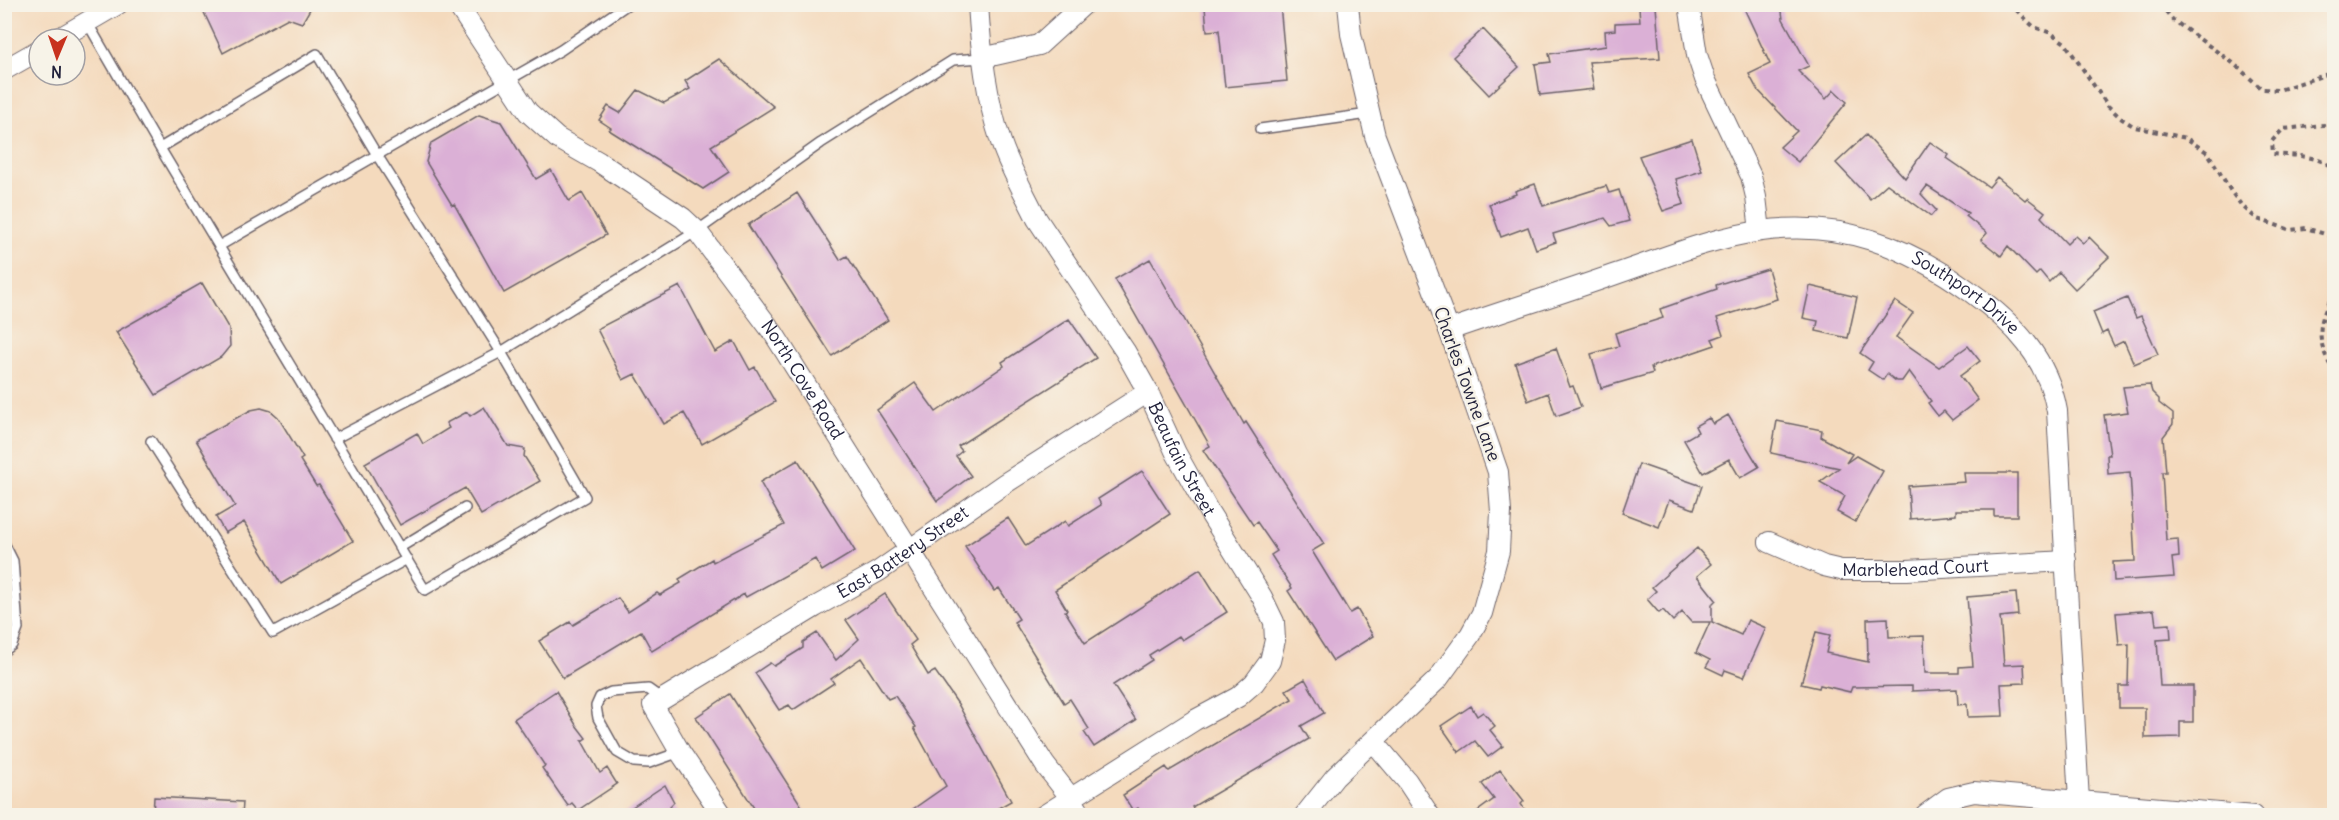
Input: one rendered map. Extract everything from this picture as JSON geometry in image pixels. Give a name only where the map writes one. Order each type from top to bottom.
[{"type":"street","points":[[78,27],[118,4]]},
{"type":"street","name":"North Cove Road","points":[[457,4],[506,82],[528,112],[557,138],[599,162],[683,218],[697,231],[774,334],[1046,765],[1071,796],[1082,816]]},
{"type":"street","name":"Beaufain Street","points":[[978,4],[983,71],[1002,143],[1037,219],[1125,351],[1148,392],[1176,453],[1209,512],[1262,597],[1274,622],[1275,640],[1270,662],[1254,683],[1238,697],[1195,720],[1071,796],[1043,816]]},
{"type":"street","points":[[982,58],[1039,45],[1084,4]]},
{"type":"street","name":"Charles Towne Lane","points":[[1304,816],[1335,777],[1438,679],[1470,635],[1482,613],[1499,551],[1501,512],[1498,472],[1449,330],[1388,173],[1369,114],[1351,34],[1348,4]]},
{"type":"street","points":[[1689,4],[1697,55],[1705,79],[1751,176],[1760,231]]},
{"type":"street","points":[[4,70],[27,57]]},
{"type":"street","name":"Southport Drive","points":[[1449,330],[1693,248],[1760,231],[1791,229],[1836,231],[1862,236],[1898,249],[1948,275],[1991,306],[2016,330],[2041,362],[2054,394],[2057,411],[2079,801]]},
{"type":"street","name":"East Battery Street","points":[[658,702],[911,550],[1004,484],[1148,392]]},
{"type":"street","name":"Marblehead Court","points":[[1769,542],[1824,566],[1841,570],[1907,570],[2066,561]]},
{"type":"street","points":[[658,702],[680,752],[723,816]]},
{"type":"street","points":[[1374,742],[1407,781],[1430,816]]},
{"type":"street","points":[[1925,815],[1948,798],[1974,792],[2254,816]]},
{"type":"lane","points":[[219,246],[561,50],[628,4]]},
{"type":"lane","points":[[87,22],[160,148],[425,590],[585,498],[501,352],[377,155],[317,54],[160,148]]},
{"type":"lane","points":[[334,439],[501,352],[697,231],[821,143],[952,60],[982,58]]},
{"type":"lane","points":[[1260,129],[1369,114]]},
{"type":"lane","points":[[151,441],[273,633],[407,560]]},
{"type":"lane","points":[[399,548],[465,508]]},
{"type":"lane","points":[[4,543],[13,561],[18,629],[12,645],[4,651]]},
{"type":"lane","points":[[658,702],[648,689],[611,692],[600,697],[596,706],[598,718],[617,752],[634,762],[649,763],[680,752]]},
{"type":"path","points":[[2010,4],[2034,27],[2051,33],[2066,43],[2108,106],[2122,119],[2135,126],[2186,138],[2208,153],[2232,193],[2242,206],[2257,219],[2291,230],[2306,228],[2334,237]]},
{"type":"path","points":[[2160,4],[2173,20],[2234,63],[2262,89],[2279,90],[2328,74],[2334,75]]},
{"type":"path","points":[[2334,124],[2283,129],[2271,141],[2273,154],[2312,157],[2331,166],[2334,170]]},
{"type":"path","points":[[2334,293],[2324,312],[2319,333],[2323,353],[2334,372]]},
{"type":"building","points":[[200,4],[313,4],[302,23],[288,18],[223,53]]},
{"type":"building","points":[[1213,4],[1280,4],[1287,81],[1225,87],[1219,30],[1207,31],[1205,7],[1213,6]]},
{"type":"building","points":[[1742,4],[1781,4],[1783,19],[1809,66],[1798,71],[1826,99],[1834,90],[1847,102],[1798,162],[1780,147],[1797,131],[1757,89],[1749,74],[1770,64]]},
{"type":"building","points":[[1656,6],[1660,58],[1589,62],[1594,89],[1540,95],[1535,64],[1551,62],[1549,54],[1606,46],[1605,31],[1615,30],[1615,23],[1640,22],[1639,7]]},
{"type":"building","points":[[1483,29],[1519,67],[1489,95],[1453,57]]},
{"type":"building","points":[[719,59],[774,107],[711,146],[729,172],[703,189],[609,130],[611,128],[599,120],[608,106],[620,113],[638,90],[664,103],[690,89],[685,81]]},
{"type":"building","points":[[479,115],[501,122],[536,179],[551,170],[569,201],[582,193],[606,235],[504,293],[454,204],[452,205],[426,162],[431,143]]},
{"type":"building","points":[[1866,135],[1905,178],[1930,142],[1949,155],[1947,158],[1989,187],[1997,177],[2025,200],[2027,198],[2045,212],[2041,217],[2067,244],[2075,236],[2083,243],[2089,237],[2109,257],[2075,289],[2059,272],[2049,282],[2040,271],[2036,275],[2008,246],[2001,256],[1981,240],[1987,233],[1966,216],[1968,213],[1927,186],[1921,194],[1936,210],[1931,216],[1887,184],[1870,199],[1836,163]]},
{"type":"building","points":[[1692,139],[1702,171],[1676,179],[1684,204],[1663,211],[1639,156]]},
{"type":"building","points":[[1535,184],[1543,206],[1606,186],[1609,193],[1619,190],[1629,221],[1611,226],[1605,218],[1553,234],[1556,242],[1536,249],[1528,227],[1501,237],[1489,204]]},
{"type":"building","points":[[797,193],[840,260],[847,256],[888,320],[832,356],[748,225]]},
{"type":"building","points":[[1150,259],[1244,424],[1246,422],[1324,544],[1312,551],[1350,613],[1357,609],[1373,636],[1333,661],[1288,591],[1292,588],[1271,555],[1277,551],[1257,522],[1253,525],[1203,450],[1210,446],[1115,279]]},
{"type":"building","points":[[1768,269],[1777,299],[1717,318],[1723,335],[1712,339],[1715,345],[1651,367],[1653,373],[1601,388],[1591,354],[1619,346],[1615,333],[1663,318],[1660,309],[1717,289],[1716,285]]},
{"type":"building","points":[[202,283],[229,329],[230,346],[221,357],[156,395],[116,332]]},
{"type":"building","points":[[680,286],[715,352],[734,341],[750,370],[755,367],[775,402],[702,444],[684,413],[664,424],[635,374],[623,380],[597,329]]},
{"type":"building","points":[[1810,286],[1857,297],[1848,338],[1816,331],[1818,321],[1803,318]]},
{"type":"building","points":[[2127,298],[2136,318],[2141,316],[2158,354],[2134,364],[2124,341],[2114,346],[2107,331],[2102,334],[2093,312]]},
{"type":"building","points":[[1895,301],[1913,313],[1896,337],[1939,367],[1968,346],[1980,361],[1960,376],[1978,400],[1952,420],[1944,411],[1938,416],[1928,403],[1931,401],[1909,371],[1902,381],[1896,381],[1887,374],[1883,380],[1868,370],[1873,362],[1860,353]]},
{"type":"building","points":[[1069,319],[1096,358],[958,446],[962,451],[956,456],[971,476],[937,501],[877,410],[915,383],[936,412],[1004,366],[1002,362]]},
{"type":"building","points":[[1556,348],[1570,387],[1573,386],[1581,407],[1556,416],[1548,393],[1528,401],[1515,363]]},
{"type":"building","points":[[2150,385],[2159,403],[2173,414],[2173,424],[2163,437],[2166,472],[2162,472],[2166,540],[2178,539],[2179,557],[2172,558],[2174,577],[2114,581],[2113,562],[2135,561],[2130,472],[2108,474],[2107,455],[2110,455],[2104,415],[2128,412],[2123,387]]},
{"type":"building","points":[[484,407],[508,446],[525,449],[524,456],[540,481],[481,515],[465,488],[400,525],[365,463],[417,433],[423,444],[449,428],[446,423],[467,412],[470,416]]},
{"type":"building","points":[[261,408],[271,411],[278,417],[303,458],[300,460],[316,486],[319,485],[353,541],[281,584],[244,522],[225,533],[216,517],[235,506],[196,440],[251,410]]},
{"type":"building","points":[[1728,415],[1759,467],[1740,478],[1729,459],[1703,473],[1684,440],[1698,432],[1695,426],[1709,418],[1713,424]]},
{"type":"building","points":[[1777,421],[1822,430],[1821,437],[1852,454],[1846,463],[1856,456],[1883,471],[1855,522],[1837,512],[1845,496],[1820,482],[1839,468],[1771,453]]},
{"type":"building","points":[[798,460],[855,551],[822,571],[815,559],[746,597],[744,594],[652,651],[641,631],[563,678],[539,641],[570,622],[573,625],[618,598],[628,612],[657,593],[660,595],[681,583],[679,579],[712,559],[713,562],[784,525],[760,482]]},
{"type":"building","points":[[1639,464],[1702,486],[1694,509],[1669,500],[1659,527],[1622,513]]},
{"type":"building","points":[[1142,471],[1170,514],[1055,590],[1067,610],[1065,611],[1085,643],[1200,569],[1227,612],[1182,640],[1179,636],[1149,655],[1152,660],[1113,685],[1136,720],[1094,747],[1084,732],[1089,729],[1070,699],[1064,703],[1014,622],[1019,619],[999,588],[994,591],[965,546],[1008,518],[1026,546],[1065,521],[1068,526],[1101,505],[1098,499]]},
{"type":"building","points":[[1964,473],[2017,473],[2017,516],[1994,516],[1994,510],[1956,510],[1956,515],[1910,519],[1908,486],[1965,482]]},
{"type":"building","points":[[1697,548],[1711,564],[1697,576],[1716,600],[1712,604],[1712,622],[1741,635],[1748,620],[1766,628],[1744,677],[1725,670],[1723,675],[1706,667],[1710,660],[1696,653],[1710,622],[1691,622],[1682,612],[1673,621],[1663,610],[1659,613],[1647,599],[1656,591],[1652,587]]},
{"type":"building","points":[[2016,593],[2018,615],[2000,617],[2004,665],[2024,664],[2025,683],[2001,684],[2003,716],[1968,717],[1967,704],[1958,705],[1957,689],[1912,691],[1912,686],[1852,687],[1850,692],[1820,685],[1819,688],[1801,684],[1816,632],[1830,635],[1826,653],[1868,662],[1867,619],[1888,618],[1889,637],[1924,636],[1925,673],[1959,673],[1959,667],[1973,666],[1967,597]]},
{"type":"building","points":[[885,594],[916,640],[910,645],[928,675],[935,671],[958,704],[1011,801],[984,816],[903,816],[946,786],[914,728],[916,727],[895,696],[888,699],[861,658],[831,679],[834,683],[793,710],[789,705],[779,710],[755,673],[770,663],[774,666],[803,648],[803,642],[817,633],[836,660],[859,639],[846,620]]},
{"type":"building","points":[[2154,610],[2156,625],[2170,624],[2171,639],[2157,640],[2160,686],[2193,686],[2193,722],[2180,722],[2180,737],[2145,738],[2145,708],[2119,708],[2119,686],[2128,686],[2129,644],[2119,645],[2116,613]]},
{"type":"building","points":[[1305,679],[1324,713],[1301,726],[1309,739],[1192,807],[1198,816],[1143,816],[1138,808],[1133,811],[1123,795],[1166,767],[1169,771],[1292,699],[1286,690]]},
{"type":"building","points":[[556,691],[586,738],[582,741],[600,773],[607,768],[617,784],[578,810],[572,803],[568,806],[542,768],[545,766],[514,719]]},
{"type":"building","points":[[730,694],[808,816],[759,816],[696,717]]},
{"type":"building","points":[[1471,706],[1477,716],[1483,712],[1495,726],[1490,730],[1503,746],[1488,757],[1475,741],[1459,752],[1441,726]]},
{"type":"building","points":[[1500,770],[1524,801],[1521,804],[1529,816],[1471,816],[1494,799],[1482,784]]},
{"type":"building","points":[[665,785],[674,802],[670,806],[676,816],[619,816]]},
{"type":"building","points":[[154,797],[243,802],[242,816],[153,816]]}]
